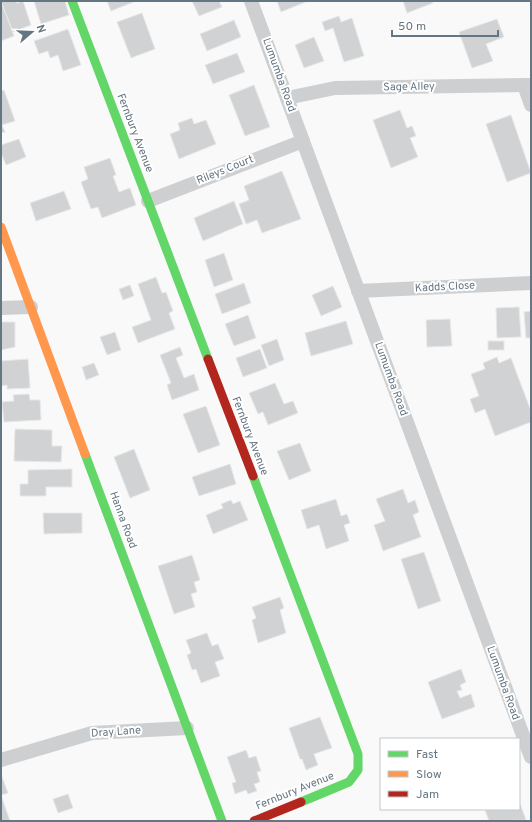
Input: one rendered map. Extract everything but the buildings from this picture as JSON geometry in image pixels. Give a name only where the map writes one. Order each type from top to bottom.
[{"type":"street","name":"Fernbury Avenue","points":[[72,1],[358,754],[358,770],[349,782],[254,821]]},
{"type":"street","name":"Lumumba Road","points":[[251,1],[531,757]]},
{"type":"street","name":"Sage Alley","points":[[287,98],[335,88],[527,85]]},
{"type":"street","points":[[527,85],[531,105]]},
{"type":"street","name":"Rileys Court","points":[[148,201],[303,141]]},
{"type":"street","name":"Hanna Road","points":[[1,227],[222,821]]},
{"type":"street","name":"Kadds Close","points":[[358,291],[531,283]]},
{"type":"street","points":[[1,308],[31,307]]},
{"type":"street","name":"Dray Lane","points":[[1,760],[92,733],[187,728]]},
{"type":"traffic: fast","points":[[72,1],[208,359]]},
{"type":"traffic: fast","points":[[85,454],[222,821]]},
{"type":"traffic: fast","points":[[253,476],[358,754],[358,770],[349,782],[301,802]]},
{"type":"traffic: slow","points":[[1,227],[85,454]]},
{"type":"traffic: jam","points":[[208,359],[253,476]]},
{"type":"traffic: jam","points":[[254,821],[301,802]]}]
